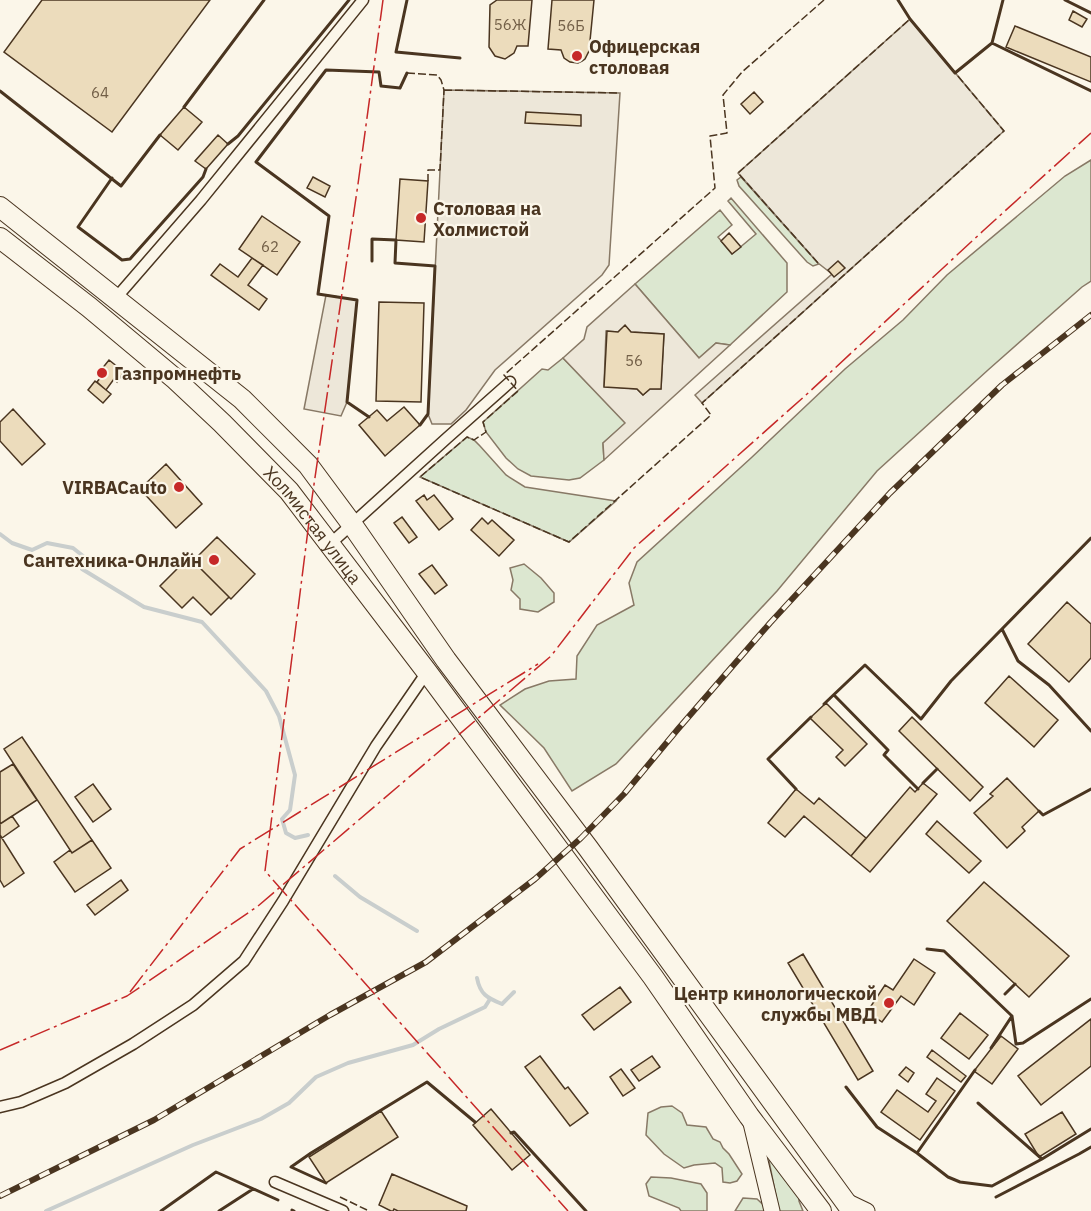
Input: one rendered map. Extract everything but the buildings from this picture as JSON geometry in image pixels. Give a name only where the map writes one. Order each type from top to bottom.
[{"type":"highway","name":"Холмистая улица","points":[[0,207],[242,399],[308,465],[446,660],[588,848],[848,1205]]},
{"type":"highway","name":"Холмистая улица","points":[[0,238],[89,307],[182,385],[289,491],[427,672],[653,977],[749,1116],[821,1211]]},
{"type":"street","points":[[116,298],[201,200],[363,0]]},
{"type":"street","points":[[330,544],[510,382]]},
{"type":"street","points":[[0,1107],[21,1102],[65,1083],[134,1044],[193,1005],[244,961],[283,901],[376,746],[427,672]]},
{"type":"street","points":[[749,1116],[772,1211]]},
{"type":"street","points":[[275,1182],[343,1211]]},
{"type":"street","points":[[848,1205],[867,1211]]},
{"type":"green space","points":[[1091,160],[1091,281],[988,370],[877,471],[777,591],[616,764],[572,791],[544,748],[500,705],[525,689],[549,681],[576,679],[577,656],[597,625],[634,605],[629,583],[637,562],[845,369],[903,320],[947,275],[1065,176]]},
{"type":"green space","points":[[741,177],[819,264],[813,266],[807,262],[739,186],[737,180]]},
{"type":"green space","points":[[731,198],[787,263],[787,292],[730,345],[716,343],[699,358],[635,284],[720,210],[732,225],[718,237],[732,254],[756,234],[728,201]]},
{"type":"green space","points":[[563,358],[626,423],[603,443],[604,460],[580,478],[569,480],[531,476],[518,469],[506,458],[486,432],[483,422],[542,369],[548,370]]},
{"type":"green space","points":[[467,437],[474,440],[506,475],[525,487],[616,501],[569,542],[420,477]]},
{"type":"green space","points":[[524,564],[554,593],[554,602],[538,612],[520,609],[520,599],[511,590],[513,580],[510,568]]},
{"type":"green space","points":[[672,1106],[682,1113],[687,1125],[706,1127],[713,1139],[720,1142],[742,1174],[737,1181],[723,1182],[722,1168],[715,1163],[684,1168],[664,1154],[646,1135],[648,1113],[661,1107]]},
{"type":"green space","points":[[773,1158],[799,1192],[799,1201],[803,1211],[779,1211],[769,1161]]},
{"type":"green space","points":[[651,1177],[701,1184],[707,1193],[707,1211],[681,1211],[679,1208],[649,1196],[646,1184]]},
{"type":"green space","points":[[743,1198],[757,1199],[769,1211],[735,1211]]},
{"type":"shaded area","points":[[910,19],[1004,131],[702,403],[695,395],[832,274],[818,263],[738,173]]},
{"type":"shaded area","points":[[444,90],[620,93],[609,265],[602,275],[495,370],[466,410],[451,424],[432,424],[428,414]]},
{"type":"shaded area","points":[[635,284],[699,358],[716,343],[730,345],[604,460],[603,443],[625,423],[563,358],[584,339],[587,327]],"holes":[[[625,326],[631,332],[664,334],[661,389],[650,389],[643,395],[637,389],[604,386],[606,331],[618,332]]]},
{"type":"shaded area","points":[[326,295],[357,300],[347,402],[341,416],[304,409]]},
{"type":"waterway","points":[[0,534],[12,543],[32,550],[47,543],[73,548],[83,556],[82,569],[144,607],[202,622],[266,691],[279,716],[295,775],[290,810],[282,819],[286,833],[295,838],[308,835]]},
{"type":"waterway","points":[[335,876],[360,897],[417,931]]},
{"type":"waterway","points":[[477,978],[485,995],[502,1004],[514,992]]},
{"type":"waterway","points":[[46,1211],[193,1145],[261,1119],[289,1103],[316,1077],[348,1063],[413,1045],[439,1029],[485,1007],[490,999]]},
{"type":"railway","points":[[0,1196],[154,1120],[330,1015],[426,962],[535,879],[581,838],[624,794],[770,623],[890,493],[1002,385],[1091,315]]},
{"type":"fence","points":[[824,0],[742,72],[723,95],[727,133],[710,136],[715,188],[504,375],[518,391],[483,422],[486,432],[474,440],[467,437],[420,477],[569,542],[711,415],[702,403],[1004,131],[910,19],[898,0]]},
{"type":"fence","points":[[818,263],[738,173],[910,19]]},
{"type":"fence","points":[[407,73],[437,75],[444,90],[440,170],[428,170],[428,181]]},
{"type":"fence","points":[[444,90],[620,93]]},
{"type":"fence","points":[[340,1197],[369,1211]]},
{"type":"wall","points":[[184,107],[264,0]]},
{"type":"wall","points":[[228,144],[238,136],[349,0]]},
{"type":"wall","points":[[407,0],[396,52],[460,58]]},
{"type":"wall","points":[[898,0],[910,19],[955,73],[992,43],[1091,91]]},
{"type":"wall","points":[[992,43],[1003,0]]},
{"type":"wall","points":[[1065,0],[1091,13]]},
{"type":"wall","points":[[369,417],[347,402],[357,300],[318,294],[329,216],[256,162],[326,70],[379,72],[381,86],[400,88],[407,73]]},
{"type":"wall","points":[[0,91],[121,186],[160,135]]},
{"type":"wall","points":[[112,178],[78,227],[122,260],[130,259],[203,177],[206,169]]},
{"type":"wall","points":[[372,261],[372,239],[396,240],[395,263],[435,266],[428,414],[420,425]]},
{"type":"wall","points":[[824,704],[865,665],[921,719],[951,681],[1091,538]]},
{"type":"wall","points":[[1002,629],[1018,661],[1049,685],[1091,731]]},
{"type":"wall","points":[[834,695],[888,750],[884,755],[918,789]]},
{"type":"wall","points":[[796,789],[768,759],[811,717]]},
{"type":"wall","points":[[923,783],[937,769]]},
{"type":"wall","points":[[1039,811],[1043,815],[1091,789]]},
{"type":"wall","points":[[927,949],[944,951],[1012,1016],[991,1048]]},
{"type":"wall","points":[[1005,994],[1015,984]]},
{"type":"wall","points":[[1012,1016],[1016,1044],[1023,1043],[1091,999]]},
{"type":"wall","points":[[846,1087],[877,1127],[917,1153],[975,1070]]},
{"type":"wall","points":[[326,1183],[291,1167],[427,1082],[475,1122]]},
{"type":"wall","points":[[978,1103],[1042,1159],[1091,1129]]},
{"type":"wall","points":[[511,1133],[514,1132],[586,1211]]},
{"type":"wall","points":[[996,1197],[1091,1147]]},
{"type":"wall","points":[[917,1153],[948,1177],[960,1182],[992,1186],[1042,1159]]},
{"type":"wall","points":[[161,1211],[216,1172],[278,1200]]},
{"type":"wall","points":[[219,1211],[253,1189]]},
{"type":"power","points":[[383,0],[312,498],[265,871],[568,1211]]},
{"type":"power","points":[[0,1050],[127,996],[258,906],[551,656],[634,548],[807,394],[1091,133]]},
{"type":"power","points":[[130,992],[240,849],[538,664]]},
{"type":"place","name":"Офицерская столовая","points":[[577,56]]},
{"type":"place","name":"Столовая на Холмистой","points":[[421,218]]},
{"type":"place","name":"Газпромнефть","points":[[102,373]]},
{"type":"place","name":"VIRBACauto","points":[[179,487]]},
{"type":"place","name":"Сантехника-Онлайн","points":[[214,560]]},
{"type":"place","name":"Центр кинологической службы МВД","points":[[889,1003]]}]
